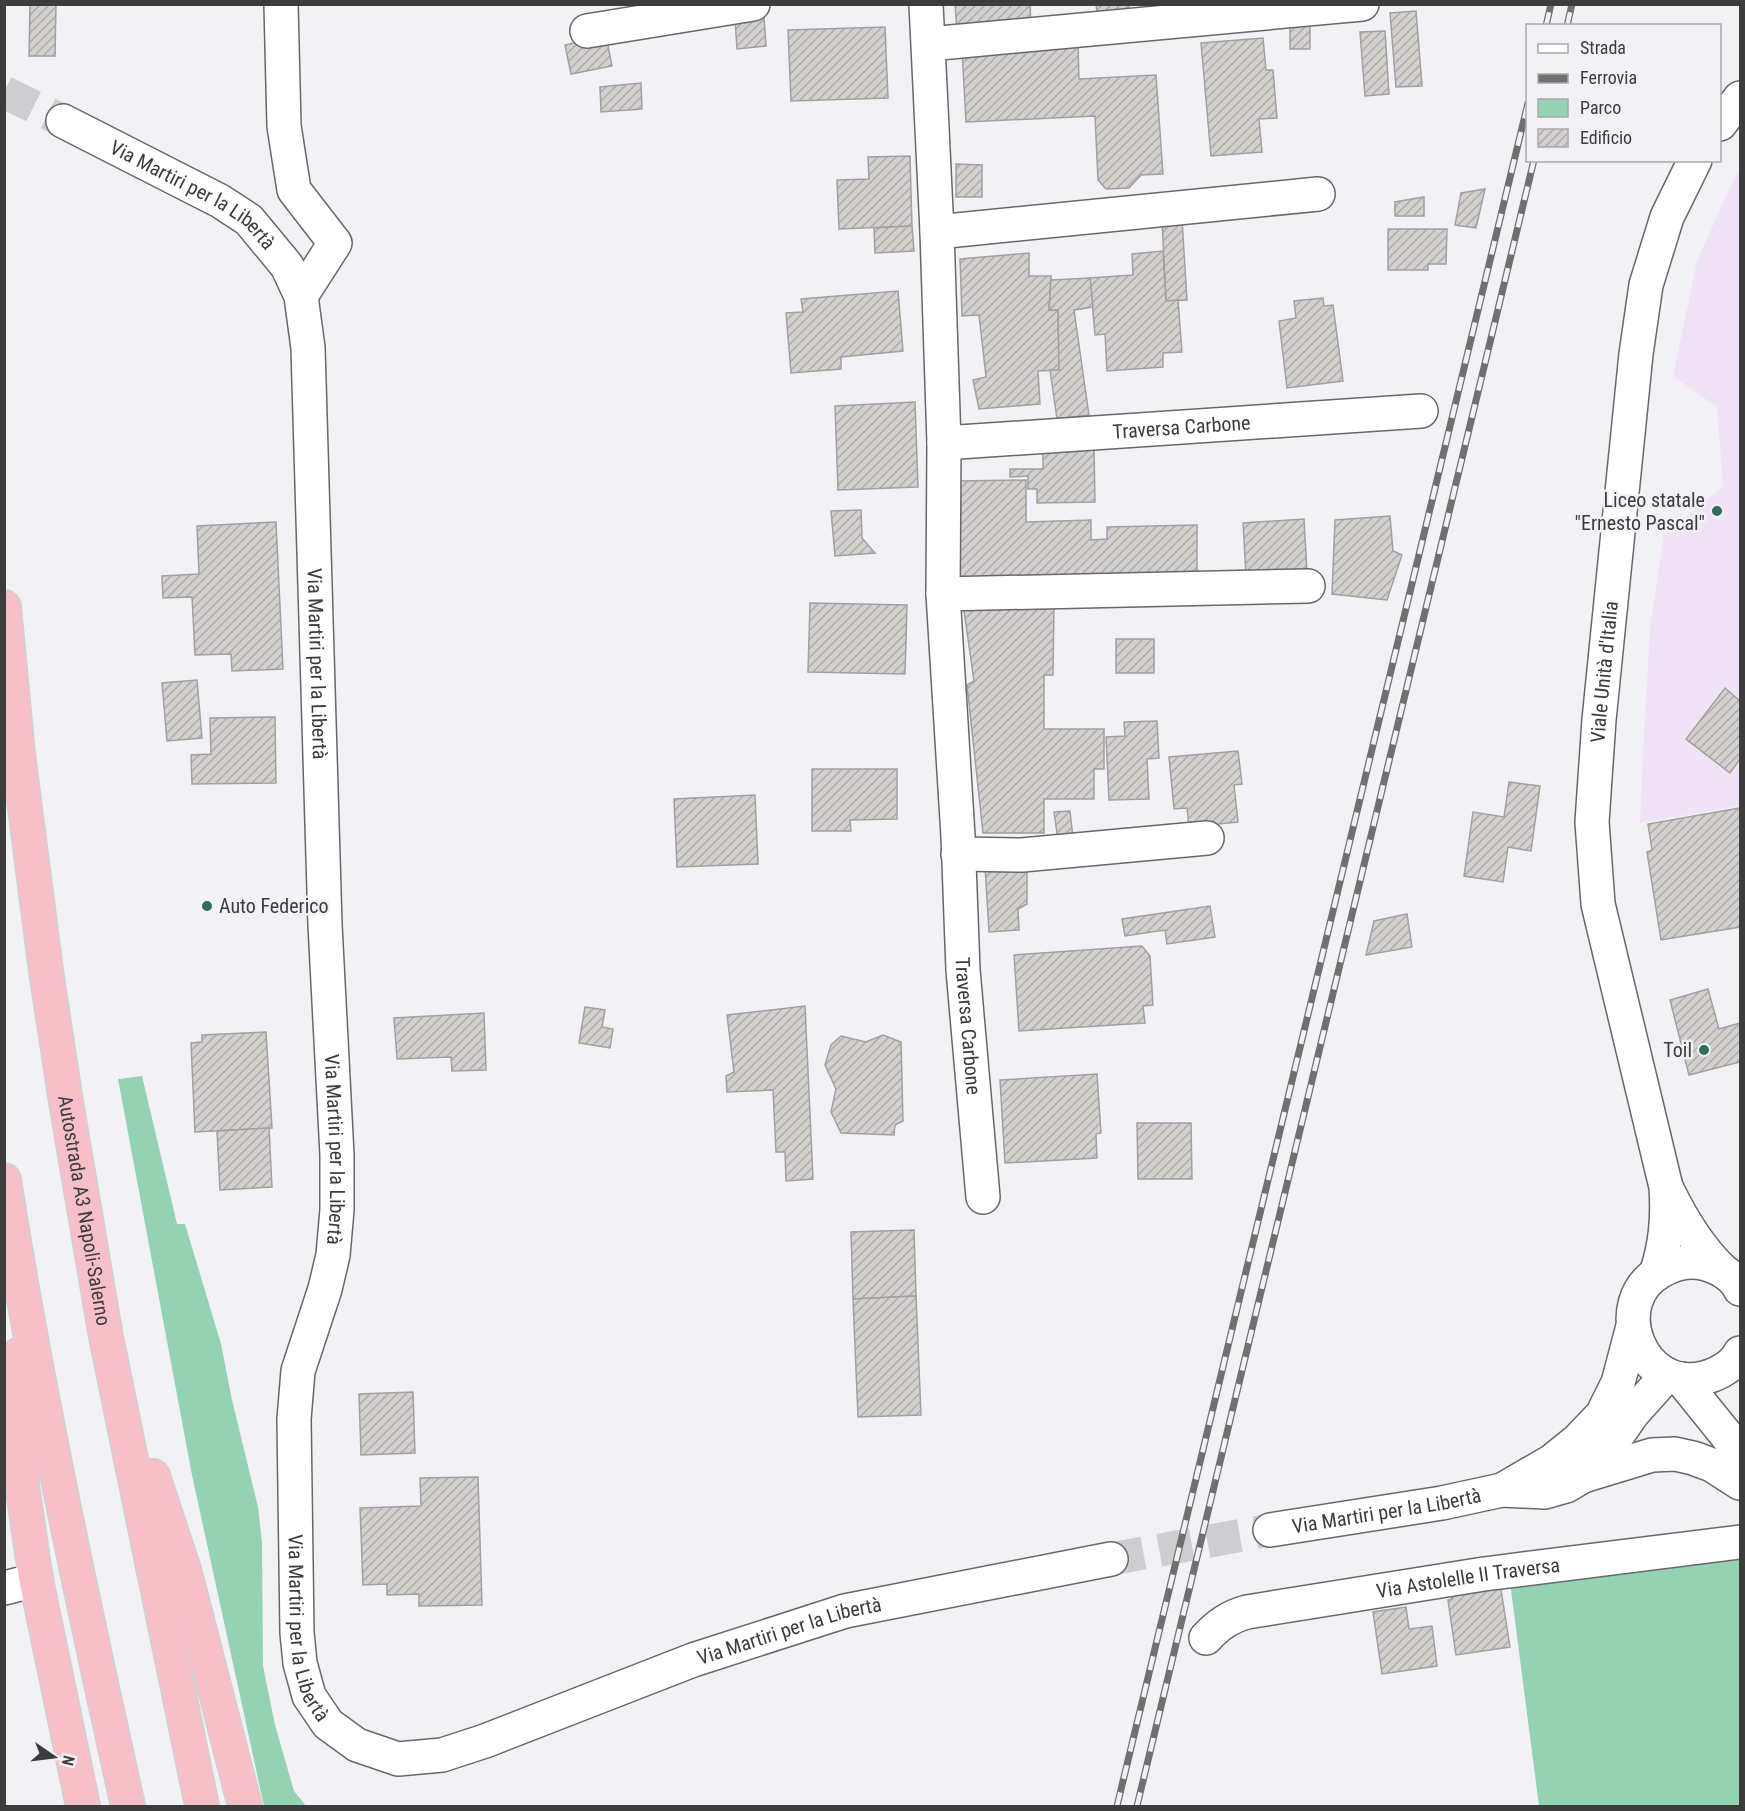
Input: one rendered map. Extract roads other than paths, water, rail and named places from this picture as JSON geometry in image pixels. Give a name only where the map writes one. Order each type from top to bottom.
[{"type":"highway","name":"Autostrada A3 Napoli-Salerno","points":[[4,607],[18,754],[46,971],[66,1102],[106,1337],[202,1806]]},
{"type":"highway","points":[[4,1180],[72,1556],[128,1806]]},
{"type":"highway","points":[[15,1249],[22,1485],[36,1580],[83,1806]]},
{"type":"highway","points":[[106,1337],[185,1573],[245,1806]]},
{"type":"street","points":[[280,4],[284,126],[294,190],[335,243],[301,296]]},
{"type":"street","points":[[587,31],[753,4]]},
{"type":"street","name":"Traversa Carbone","points":[[926,4],[944,443],[943,594],[963,969],[983,1197]]},
{"type":"street","points":[[929,44],[1362,4]]},
{"type":"street","points":[[1721,122],[1740,98]]},
{"type":"street","name":"Via Martiri per la Libertà","points":[[63,121],[220,201],[249,220],[287,266],[301,296],[309,348],[325,913],[338,1210],[333,1255],[325,1289],[298,1371],[294,1419],[297,1633],[300,1663],[309,1696],[328,1724],[357,1745],[398,1759],[442,1755],[485,1741],[693,1660],[845,1611],[1111,1559]]},
{"type":"street","name":"Viale Unità d'Italia","points":[[1656,1274],[1666,1232],[1668,1213],[1666,1187],[1598,904],[1592,822],[1599,720],[1636,354],[1646,285],[1667,216],[1694,162]]},
{"type":"street","points":[[937,232],[1318,194]]},
{"type":"street","name":"Traversa Carbone","points":[[944,443],[1421,411]]},
{"type":"street","points":[[943,594],[1308,586]]},
{"type":"street","points":[[958,854],[1022,855],[1207,838]]},
{"type":"street","name":"Viale Unità d'Italia","points":[[1666,1187],[1681,1219],[1707,1256],[1732,1280]]},
{"type":"street","name":"Viale Unità d'Italia","points":[[1633,1326],[1634,1306],[1642,1288],[1656,1274],[1671,1265],[1689,1262],[1707,1263],[1732,1280]]},
{"type":"street","points":[[1633,1326],[1636,1341],[1644,1355],[1654,1367],[1674,1377],[1697,1380],[1713,1376],[1726,1368],[1740,1353]]},
{"type":"street","name":"Via Martiri per la Libertà","points":[[1502,1490],[1552,1461],[1578,1440],[1602,1415],[1618,1383],[1633,1326]]},
{"type":"street","points":[[1674,1377],[1740,1452]]},
{"type":"street","name":"Via Martiri per la Libertà","points":[[1270,1530],[1442,1503],[1502,1490],[1545,1492],[1566,1486],[1583,1476],[1605,1453],[1633,1413],[1674,1377]]},
{"type":"street","points":[[1583,1476],[1652,1455],[1675,1454],[1712,1465],[1740,1483]]},
{"type":"street","name":"Via Astolelle II Traversa","points":[[1206,1638],[1219,1624],[1235,1615],[1247,1612],[1484,1574],[1740,1542]]},
{"type":"street","points":[[4,1588],[36,1580]]},
{"type":"tunnel","points":[[4,92],[63,121]]},
{"type":"tunnel","points":[[1111,1559],[1270,1530]]},
{"type":"railway","points":[[1546,24],[1551,4]]},
{"type":"railway","points":[[1567,24],[1572,4]]},
{"type":"railway","points":[[1117,1806],[1526,111]]},
{"type":"railway","points":[[1137,1806],[1534,162]]},
{"type":"place","name":"Liceo statale \"Ernesto Pascal\"","points":[[1717,511]]},
{"type":"place","name":"Auto Federico","points":[[207,906]]},
{"type":"place","name":"Toil","points":[[1704,1050]]}]
